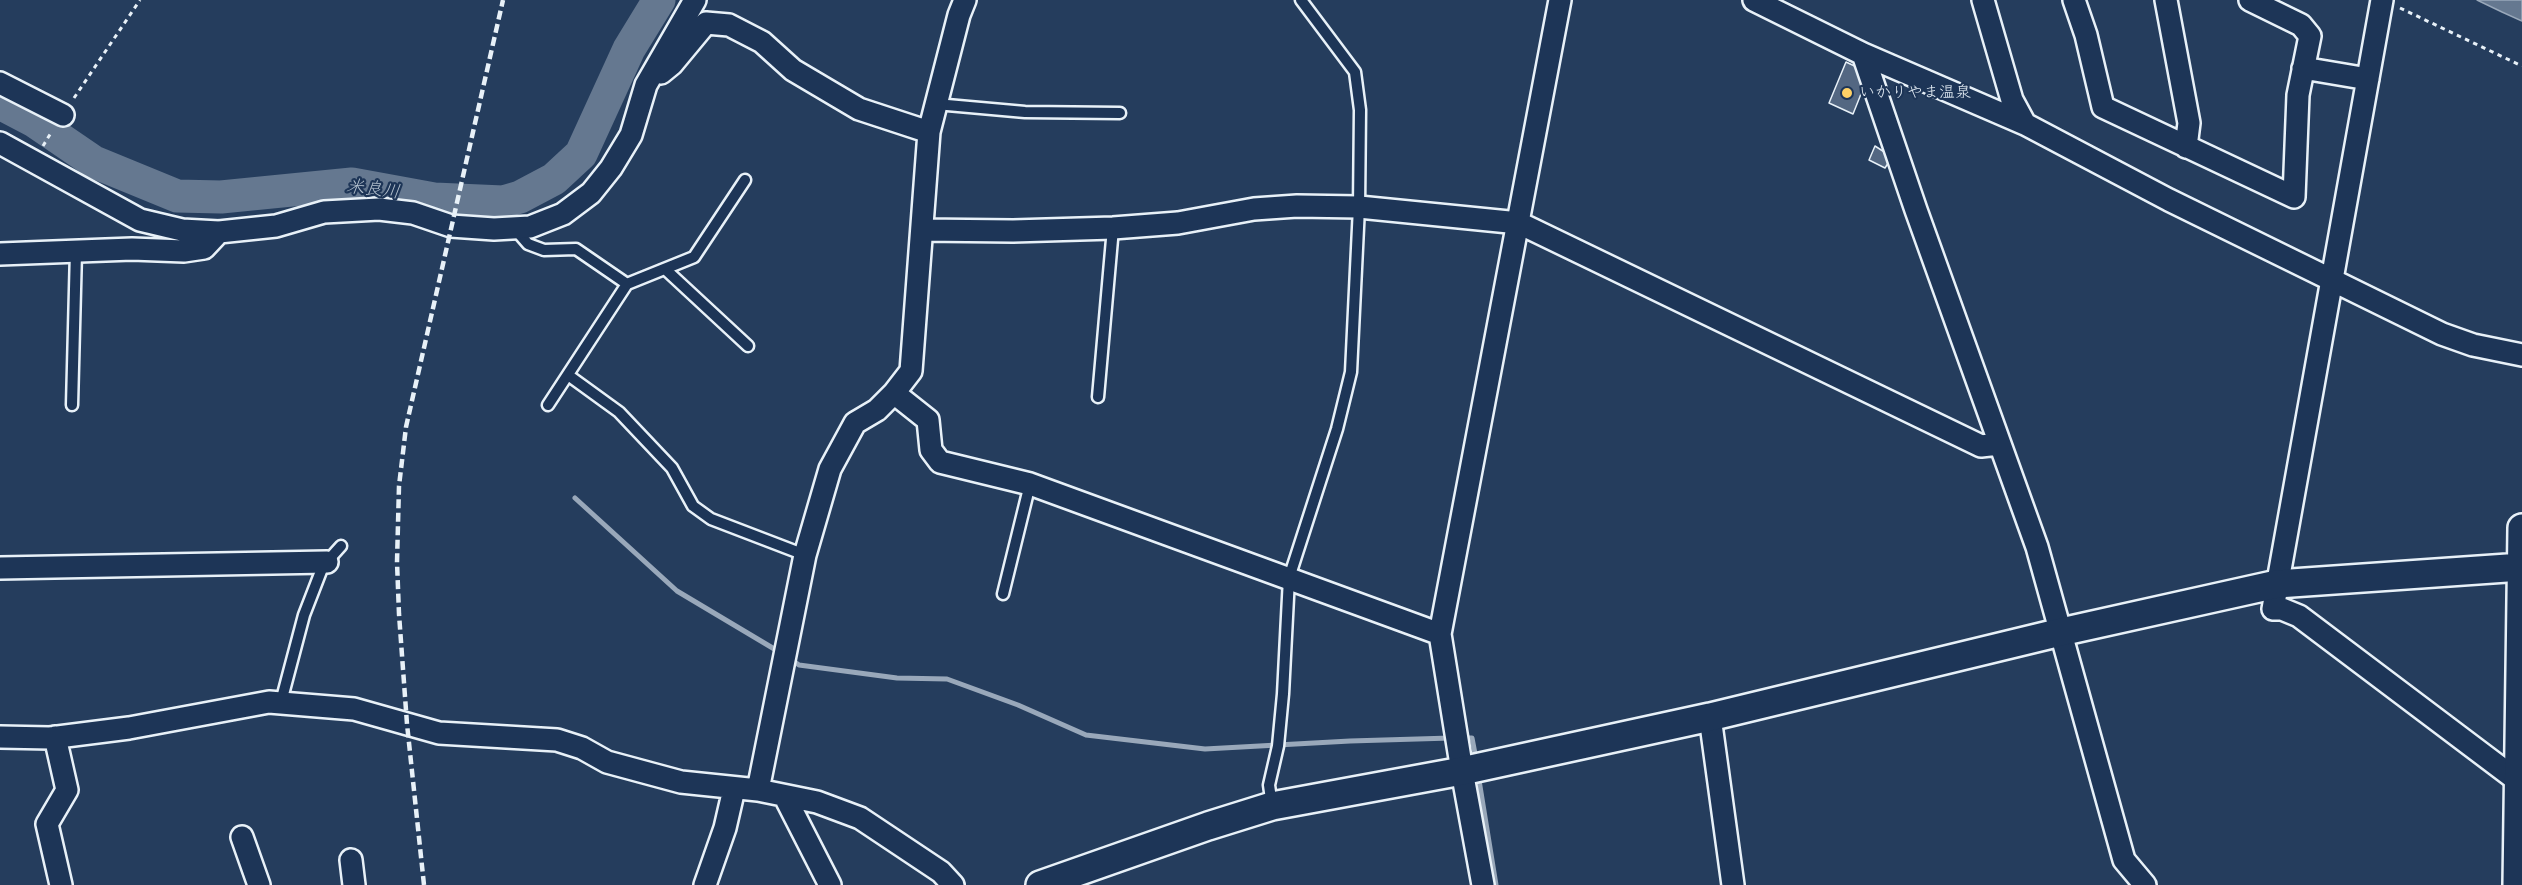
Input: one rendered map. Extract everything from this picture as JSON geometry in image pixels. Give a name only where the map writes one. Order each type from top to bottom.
[{"type":"street","points":[[0,143],[34,159],[140,220],[182,230],[219,232],[276,226],[324,212],[379,209],[412,213],[451,226],[530,227],[562,214],[591,194],[611,168],[631,135],[646,85],[695,0]]},
{"type":"street","points":[[758,790],[805,555],[830,469],[855,423],[877,410],[911,371],[929,132],[965,0]]},
{"type":"street","points":[[1483,885],[1440,634],[1560,0]]},
{"type":"street","points":[[1754,0],[1863,54],[2025,124],[2169,200],[2442,334],[2473,345],[2522,355]]},
{"type":"street","points":[[1983,0],[2012,100],[2025,124]]},
{"type":"street","points":[[2074,0],[2086,35],[2103,106],[2294,197],[2298,95],[2310,36],[2301,25],[2250,0]]},
{"type":"street","points":[[2166,0],[2189,123],[2186,147]]},
{"type":"street","points":[[2382,0],[2273,609],[2282,609],[2299,616],[2520,783]]},
{"type":"street","points":[[646,85],[672,64],[706,23],[729,25],[762,42],[793,70],[859,109],[929,132]]},
{"type":"street","points":[[1863,54],[2037,547],[2124,860],[2145,885]]},
{"type":"street","points":[[2302,68],[2368,79]]},
{"type":"street","points":[[0,83],[63,115]]},
{"type":"street","points":[[922,230],[1013,231],[1113,228],[1178,223],[1265,208],[1298,206],[1359,207],[1519,223],[1981,446],[1999,444]]},
{"type":"street","points":[[0,254],[204,248],[219,232]]},
{"type":"street","points":[[894,393],[928,420],[931,450],[940,462],[1030,484],[1440,634]]},
{"type":"street","points":[[2517,885],[2522,528]]},
{"type":"street","points":[[0,568],[327,562]]},
{"type":"street","points":[[1040,885],[1272,806],[1462,771],[1710,717],[2061,632],[2277,584],[2522,567]]},
{"type":"street","points":[[0,737],[55,737],[129,728],[269,702],[281,702],[354,710],[439,733],[525,736],[557,740],[582,748],[607,762],[681,782],[758,790],[817,802],[860,818],[941,872],[953,885]]},
{"type":"street","points":[[1710,717],[1733,885]]},
{"type":"street","points":[[55,737],[67,790],[47,824],[61,885]]},
{"type":"street","points":[[705,885],[725,828],[734,789]]},
{"type":"street","points":[[785,797],[830,885]]},
{"type":"street","points":[[242,837],[259,885]]},
{"type":"street","points":[[351,860],[354,885]]},
{"type":"lane","points":[[1272,806],[1269,785],[1278,746],[1289,578],[1337,429],[1351,372],[1359,207],[1360,110],[1355,72],[1301,0]]},
{"type":"lane","points":[[936,104],[1025,112],[1120,113]]},
{"type":"lane","points":[[548,405],[627,285],[694,257],[745,180]]},
{"type":"lane","points":[[514,228],[528,244],[544,250],[576,249],[627,285]]},
{"type":"lane","points":[[1098,397],[1113,228]]},
{"type":"lane","points":[[72,405],[76,251]]},
{"type":"lane","points":[[665,269],[748,346]]},
{"type":"lane","points":[[568,375],[619,412],[672,468],[693,506],[711,519],[805,555]]},
{"type":"lane","points":[[1003,594],[1030,484]]},
{"type":"lane","points":[[281,702],[304,615],[327,562],[341,546]]},
{"type":"path","points":[[34,159],[140,0]]},
{"type":"path","points":[[2382,0],[2522,66]]},
{"type":"water","points":[[2477,0],[2522,0],[2522,21],[2502,12]]},
{"type":"building","name":"いかりやま温泉","points":[[1846,62],[1861,69],[1865,84],[1853,114],[1829,103]]},
{"type":"building","points":[[1875,146],[1892,157],[1885,168],[1869,160]]},
{"type":"waterway","name":"米良川","points":[[0,103],[34,121],[94,162],[177,196],[221,197],[352,184],[434,199],[503,202],[520,197],[554,179],[581,154],[629,49],[659,0]]},
{"type":"waterway","points":[[575,498],[677,591],[781,653]]},
{"type":"waterway","points":[[789,658],[799,665],[897,678],[947,679],[1018,705],[1086,735],[1205,749],[1451,738]]},
{"type":"waterway","points":[[1461,738],[1472,738],[1476,759]]},
{"type":"waterway","points":[[1478,774],[1496,885]]},
{"type":"railway","points":[[424,885],[407,724],[399,614],[397,562],[399,486],[406,427],[503,0]]},
{"type":"place","name":"いかりやま温泉","points":[[1847,93]]}]
